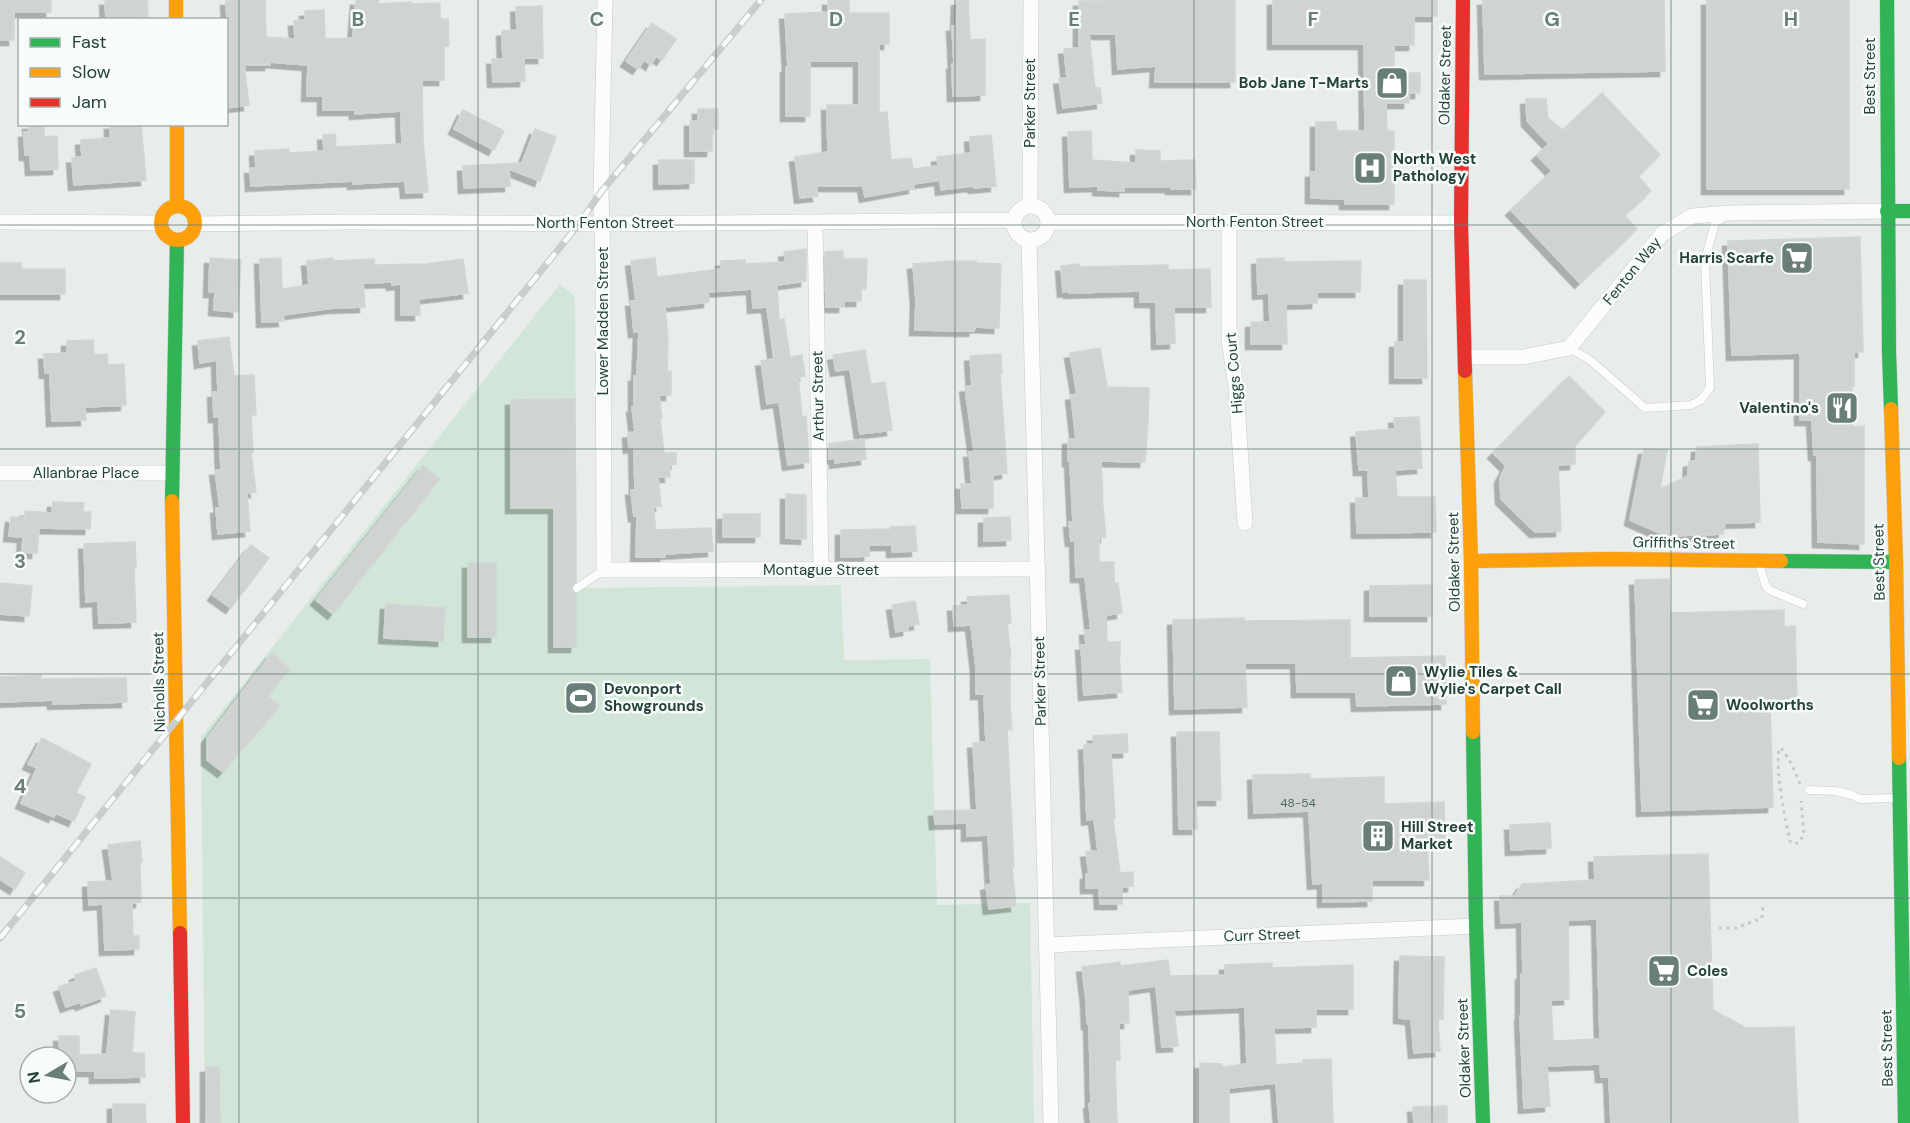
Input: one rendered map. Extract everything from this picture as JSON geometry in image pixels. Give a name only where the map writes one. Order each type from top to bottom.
[{"type":"main road","points":[[176,0],[176,18]]},
{"type":"main road","name":"Oldaker Street","points":[[1463,0],[1461,223],[1471,561],[1476,926],[1483,1123]]},
{"type":"main road","name":"Best Street","points":[[1887,0],[1889,351],[1896,562],[1905,1123]]},
{"type":"main road","points":[[177,126],[177,206]]},
{"type":"main road","points":[[177,206],[189,210],[195,224],[190,236],[177,241],[165,235],[160,223],[166,211],[177,206]]},
{"type":"main road","points":[[1887,211],[1910,211]]},
{"type":"main road","name":"Nicholls Street","points":[[177,241],[172,473],[183,1123]]},
{"type":"main road","name":"Griffiths Street","points":[[1471,561],[1611,559],[1896,562]]},
{"type":"street","name":"Lower Madden Street","points":[[604,570],[602,224],[605,0]]},
{"type":"street","name":"Parker Street","points":[[1029,206],[1031,0]]},
{"type":"street","points":[[1029,206],[1041,209],[1045,213],[1048,228],[1041,237],[1029,240],[1020,236],[1016,231],[1014,220],[1020,210],[1029,206]]},
{"type":"street","name":"Fenton Way","points":[[1569,348],[1662,234],[1692,216],[1731,213],[1887,211]]},
{"type":"street","name":"North Fenton Street","points":[[195,224],[352,222],[602,224],[1014,220]]},
{"type":"street","points":[[0,222],[160,223]]},
{"type":"street","name":"Arthur Street","points":[[815,222],[821,570]]},
{"type":"street","name":"North Fenton Street","points":[[1048,222],[1461,223]]},
{"type":"street","name":"Higgs Court","points":[[1229,222],[1229,340],[1236,387],[1245,523]]},
{"type":"street","name":"Parker Street","points":[[1029,240],[1051,1123]]},
{"type":"street","points":[[1465,357],[1524,357],[1569,348]]},
{"type":"street","name":"Allanbrae Place","points":[[0,473],[172,473]]},
{"type":"street","name":"Montague Street","points":[[604,570],[1038,569]]},
{"type":"street","name":"Curr Street","points":[[1047,945],[1476,926]]},
{"type":"lane","points":[[1569,348],[1590,360],[1646,408],[1691,405],[1701,400],[1710,388],[1705,260],[1715,223],[1731,213]]},
{"type":"lane","points":[[1758,560],[1769,590],[1803,604]]},
{"type":"lane","points":[[577,588],[604,570]]},
{"type":"lane","points":[[1809,790],[1836,791],[1860,799],[1900,798]]},
{"type":"path","points":[[1781,748],[1798,780],[1801,801],[1803,836],[1800,842],[1794,844],[1790,841],[1781,788],[1778,752],[1781,748]]},
{"type":"path","points":[[1801,801],[1811,800]]},
{"type":"path","points":[[1719,928],[1736,928],[1762,918],[1762,905]]},
{"type":"green space","name":"Devonport Showgrounds","points":[[560,284],[575,297],[577,588],[841,585],[844,660],[930,659],[937,905],[1030,903],[1034,1123],[205,1123],[201,737]]},
{"type":"building","points":[[0,0],[51,0],[51,12],[14,12],[14,40],[0,40]]},
{"type":"building","points":[[105,0],[147,0],[148,17],[106,18]]},
{"type":"building","points":[[226,0],[265,0],[266,37],[295,39],[294,21],[305,20],[305,11],[324,10],[325,39],[353,38],[356,0],[379,0],[378,4],[440,3],[440,19],[448,19],[449,46],[444,46],[444,80],[422,80],[423,140],[428,192],[406,193],[405,181],[251,186],[250,168],[256,168],[255,151],[289,149],[289,153],[324,151],[323,135],[335,134],[336,147],[402,144],[401,111],[355,114],[355,110],[323,110],[323,96],[307,96],[308,65],[270,62],[270,65],[244,65],[249,105],[228,108]]},
{"type":"building","points":[[828,0],[849,0],[849,13],[889,13],[889,44],[879,44],[879,113],[887,112],[891,160],[911,158],[913,169],[938,166],[937,157],[971,153],[970,137],[991,135],[996,186],[941,190],[940,180],[913,184],[914,188],[865,197],[863,186],[816,186],[818,196],[800,198],[795,157],[828,152],[827,105],[859,105],[859,61],[810,61],[810,116],[786,116],[786,67],[788,67],[785,14],[828,12]]},
{"type":"building","points":[[957,0],[968,0],[970,40],[985,39],[985,95],[953,96],[952,26],[956,26]]},
{"type":"building","points":[[1235,0],[1235,82],[1155,82],[1156,66],[1118,69],[1116,34],[1089,34],[1095,88],[1100,88],[1102,103],[1063,108],[1059,79],[1067,78],[1064,49],[1079,48],[1079,1]]},
{"type":"building","points":[[1273,0],[1437,0],[1437,16],[1414,16],[1414,45],[1394,45],[1394,73],[1420,73],[1420,93],[1409,93],[1409,103],[1386,103],[1387,131],[1394,131],[1394,204],[1345,204],[1345,199],[1311,198],[1311,172],[1316,172],[1316,122],[1336,122],[1337,131],[1365,131],[1364,44],[1273,44]]},
{"type":"building","points":[[1483,0],[1664,0],[1665,71],[1485,74]]},
{"type":"building","points":[[1707,0],[1849,0],[1849,189],[1707,189]]},
{"type":"building","points":[[542,6],[543,58],[524,58],[525,81],[493,82],[492,59],[503,59],[502,31],[517,30],[516,7]]},
{"type":"building","points":[[652,23],[676,39],[662,60],[656,56],[651,65],[644,60],[638,69],[626,61]]},
{"type":"building","points":[[1602,93],[1660,155],[1638,176],[1651,191],[1624,215],[1637,229],[1580,283],[1511,210],[1552,171],[1537,155],[1549,144],[1527,121],[1526,99],[1546,99],[1548,118],[1563,130]]},
{"type":"building","points":[[698,109],[718,109],[718,129],[712,129],[712,151],[690,151],[690,121],[698,121]]},
{"type":"building","points":[[463,110],[504,131],[494,150],[454,129]]},
{"type":"building","points":[[28,126],[44,126],[44,137],[57,136],[58,169],[31,170],[30,155],[25,155],[24,132],[29,132]]},
{"type":"building","points":[[110,126],[141,126],[146,180],[74,185],[72,158],[82,157],[81,140],[110,138]]},
{"type":"building","points":[[535,129],[556,137],[540,181],[509,169],[510,186],[464,188],[463,166],[522,163]]},
{"type":"building","points":[[1091,131],[1092,160],[1136,163],[1136,150],[1160,151],[1160,161],[1195,160],[1196,189],[1124,187],[1124,191],[1098,190],[1099,186],[1070,187],[1068,132]]},
{"type":"building","points":[[659,160],[694,160],[694,183],[659,184]]},
{"type":"building","points":[[1860,237],[1863,352],[1854,352],[1852,427],[1864,426],[1864,544],[1818,542],[1817,455],[1814,455],[1812,420],[1800,420],[1800,353],[1732,355],[1728,241]]},
{"type":"building","points":[[806,249],[806,281],[777,285],[779,320],[784,319],[790,357],[802,355],[805,376],[798,377],[802,417],[806,416],[809,462],[788,465],[779,402],[767,404],[761,361],[774,359],[767,307],[753,308],[752,289],[708,292],[709,302],[665,307],[668,341],[667,371],[671,371],[671,395],[659,395],[662,418],[660,419],[664,453],[676,453],[676,464],[669,465],[670,477],[658,477],[661,506],[653,507],[656,530],[711,528],[713,551],[665,554],[665,557],[636,557],[637,515],[634,516],[631,490],[635,490],[634,447],[629,448],[628,433],[635,432],[632,407],[634,407],[634,376],[637,376],[639,332],[634,332],[631,301],[636,301],[631,261],[655,258],[657,277],[721,269],[721,261],[745,260],[745,264],[786,262],[784,252]]},
{"type":"building","points":[[843,251],[843,259],[867,259],[866,289],[861,289],[861,301],[844,301],[844,307],[826,307],[825,252]]},
{"type":"building","points":[[210,258],[241,260],[238,312],[214,310],[215,292],[209,292]]},
{"type":"building","points":[[281,258],[282,289],[309,285],[307,261],[333,258],[333,261],[374,259],[374,265],[426,264],[463,259],[468,293],[419,299],[420,315],[401,315],[401,284],[363,283],[365,307],[333,308],[283,315],[284,321],[262,322],[260,259]]},
{"type":"building","points":[[1284,258],[1284,262],[1361,261],[1360,292],[1317,292],[1317,303],[1286,304],[1287,344],[1251,344],[1251,322],[1270,322],[1269,293],[1258,294],[1257,259]]},
{"type":"building","points":[[952,261],[1001,264],[999,328],[975,327],[974,331],[915,330],[916,300],[913,264]]},
{"type":"building","points":[[0,263],[21,263],[21,269],[65,269],[65,294],[0,294]]},
{"type":"building","points":[[1079,264],[1079,267],[1168,265],[1168,270],[1210,269],[1211,307],[1174,307],[1175,343],[1157,344],[1156,302],[1140,302],[1140,291],[1063,292],[1061,266]]},
{"type":"building","points":[[1404,280],[1426,280],[1427,378],[1395,378],[1395,342],[1404,342]]},
{"type":"building","points":[[229,337],[234,376],[254,375],[256,415],[251,415],[253,452],[251,453],[256,492],[247,493],[250,531],[218,534],[216,508],[220,508],[215,470],[221,470],[219,417],[214,417],[213,392],[218,392],[217,360],[200,363],[198,341]]},
{"type":"building","points":[[93,340],[94,355],[107,354],[108,365],[124,364],[126,405],[85,407],[86,420],[52,421],[50,373],[45,373],[44,354],[67,353],[67,341]]},
{"type":"building","points":[[1100,348],[1107,387],[1149,388],[1148,421],[1145,462],[1101,461],[1106,537],[1099,538],[1099,562],[1114,562],[1114,584],[1118,583],[1122,613],[1106,615],[1107,642],[1120,642],[1122,692],[1084,695],[1081,645],[1086,645],[1085,630],[1091,630],[1085,577],[1076,577],[1075,540],[1071,541],[1069,522],[1073,522],[1068,439],[1076,439],[1071,395],[1077,394],[1070,353]]},
{"type":"building","points":[[865,350],[871,384],[885,382],[892,430],[860,434],[850,369],[836,371],[833,355]]},
{"type":"building","points":[[1001,354],[1002,373],[1000,373],[1007,473],[993,475],[993,508],[962,508],[961,484],[972,484],[969,452],[974,452],[965,387],[972,386],[970,356]]},
{"type":"building","points":[[1569,376],[1605,412],[1575,446],[1575,464],[1558,465],[1561,531],[1535,532],[1501,499],[1500,478],[1506,466],[1493,453]]},
{"type":"building","points":[[575,399],[576,582],[571,588],[576,594],[576,647],[554,647],[554,508],[511,508],[511,400]]},
{"type":"building","points":[[1419,417],[1422,468],[1395,470],[1397,497],[1435,497],[1436,532],[1357,533],[1356,498],[1369,498],[1368,470],[1359,470],[1356,432],[1395,429],[1394,418]]},
{"type":"building","points":[[864,439],[866,459],[835,463],[835,458],[829,459],[829,444]]},
{"type":"building","points":[[1758,444],[1760,522],[1725,523],[1723,534],[1667,536],[1630,520],[1644,449],[1667,450],[1660,489],[1688,476],[1689,462],[1696,461],[1697,447]]},
{"type":"building","points":[[423,466],[440,479],[333,614],[316,600]]},
{"type":"building","points":[[786,494],[806,495],[806,539],[786,538]]},
{"type":"building","points":[[53,502],[84,503],[83,512],[91,512],[90,529],[39,528],[37,553],[22,552],[23,537],[9,536],[11,517],[25,518],[25,511],[52,513]]},
{"type":"building","points":[[723,514],[760,514],[760,537],[723,537]]},
{"type":"building","points":[[1010,517],[1011,540],[984,541],[984,518]]},
{"type":"building","points":[[915,526],[917,551],[892,552],[892,545],[869,545],[869,556],[841,557],[841,530]]},
{"type":"building","points":[[135,542],[136,622],[99,623],[98,601],[86,602],[84,544]]},
{"type":"building","points":[[251,545],[269,558],[231,608],[213,595]]},
{"type":"building","points":[[468,563],[496,563],[496,637],[468,637]]},
{"type":"building","points":[[1669,579],[1670,613],[1784,610],[1784,627],[1795,626],[1797,699],[1770,700],[1773,807],[1642,811],[1635,580]]},
{"type":"building","points":[[0,583],[32,586],[29,616],[0,614]]},
{"type":"building","points":[[1432,585],[1432,616],[1370,616],[1370,586]]},
{"type":"building","points":[[1009,595],[1011,623],[1007,623],[1011,657],[1012,730],[1007,730],[1014,867],[1012,867],[1016,906],[989,909],[986,885],[991,884],[988,835],[967,836],[967,823],[935,824],[934,811],[977,810],[973,743],[986,742],[984,694],[976,694],[976,667],[971,625],[954,626],[953,606],[968,605],[967,597]]},
{"type":"building","points":[[915,601],[919,624],[908,626],[908,630],[896,632],[892,605]]},
{"type":"building","points":[[386,604],[445,608],[443,641],[384,638]]},
{"type":"building","points":[[1244,618],[1244,621],[1350,620],[1350,658],[1445,656],[1446,704],[1357,706],[1356,692],[1297,692],[1296,663],[1245,663],[1247,707],[1175,709],[1173,620]]},
{"type":"building","points":[[272,653],[290,669],[267,696],[280,706],[223,772],[207,760],[207,738]]},
{"type":"building","points":[[41,675],[41,679],[126,678],[127,702],[53,704],[53,700],[0,702],[0,677]]},
{"type":"building","points":[[1177,732],[1219,732],[1221,800],[1196,800],[1197,829],[1179,829]]},
{"type":"building","points":[[1127,734],[1128,752],[1111,753],[1115,818],[1113,818],[1120,873],[1133,872],[1133,886],[1122,887],[1122,904],[1100,904],[1099,888],[1086,888],[1086,874],[1089,874],[1086,852],[1098,851],[1094,819],[1087,820],[1084,745],[1094,744],[1093,736]]},
{"type":"building","points":[[42,738],[91,764],[76,793],[85,797],[74,821],[55,813],[54,817],[21,803],[37,768],[28,764]]},
{"type":"building","name":"Hill Street Market","points":[[1310,774],[1310,779],[1384,777],[1384,804],[1444,802],[1445,841],[1427,841],[1429,880],[1372,880],[1372,901],[1323,902],[1323,883],[1313,884],[1309,811],[1254,813],[1253,775]]},
{"type":"building","points":[[1550,823],[1551,848],[1511,850],[1510,825]]},
{"type":"building","points":[[140,841],[141,902],[132,903],[133,936],[139,936],[139,949],[105,950],[103,904],[89,905],[88,882],[113,881],[108,845]]},
{"type":"building","points":[[1708,854],[1713,1010],[1746,1028],[1794,1027],[1798,1123],[1611,1123],[1609,1077],[1601,1077],[1600,1064],[1547,1066],[1550,1106],[1524,1108],[1520,1016],[1521,974],[1523,974],[1522,922],[1501,923],[1500,896],[1515,896],[1522,884],[1595,880],[1594,857]],"holes":[[[1597,919],[1600,1039],[1553,1041],[1551,1000],[1569,999],[1568,920]]]},
{"type":"building","points":[[0,857],[25,873],[15,889],[0,879]]},
{"type":"building","points":[[1400,956],[1444,957],[1443,1019],[1438,1019],[1440,1051],[1414,1053],[1411,1019],[1399,1018]]},
{"type":"building","points":[[1168,960],[1170,976],[1225,975],[1225,965],[1272,963],[1272,968],[1353,965],[1353,1009],[1316,1009],[1316,1027],[1274,1028],[1276,1065],[1303,1063],[1303,1060],[1331,1059],[1333,1123],[1279,1123],[1276,1083],[1229,1088],[1229,1123],[1200,1123],[1200,1063],[1222,1064],[1222,1067],[1247,1064],[1245,1007],[1174,1010],[1178,1046],[1162,1047],[1156,986],[1128,990],[1129,1023],[1119,1023],[1120,1060],[1115,1060],[1117,1123],[1091,1123],[1089,1024],[1087,1024],[1082,967],[1120,962],[1120,966]]},
{"type":"building","points":[[96,968],[106,996],[81,1005],[80,1002],[66,1007],[59,987],[76,981],[75,975]]},
{"type":"building","points":[[111,1010],[135,1012],[132,1053],[144,1053],[145,1077],[95,1078],[95,1071],[78,1071],[78,1045],[60,1045],[59,1036],[79,1036],[79,1055],[107,1054]]},
{"type":"building","points":[[206,1067],[219,1067],[220,1123],[206,1123]]},
{"type":"building","points":[[113,1104],[145,1104],[146,1123],[113,1123]]},
{"type":"building","points":[[1447,1106],[1447,1123],[1414,1123],[1413,1107]]},
{"type":"railway","points":[[0,938],[579,224],[601,192],[761,0]]},
{"type":"traffic: fast","points":[[1887,0],[1891,409]]},
{"type":"traffic: fast","points":[[1887,211],[1910,211]]},
{"type":"traffic: fast","points":[[172,501],[177,241]]},
{"type":"traffic: fast","points":[[1781,561],[1896,562]]},
{"type":"traffic: fast","points":[[1473,732],[1476,926],[1483,1123]]},
{"type":"traffic: fast","points":[[1899,758],[1905,1123]]},
{"type":"traffic: slow","points":[[176,0],[176,18]]},
{"type":"traffic: slow","points":[[177,126],[177,206]]},
{"type":"traffic: slow","points":[[178,206],[190,211],[195,223],[190,235],[178,240],[166,235],[161,223],[166,211],[178,206]]},
{"type":"traffic: slow","points":[[1465,371],[1473,732]]},
{"type":"traffic: slow","points":[[1891,409],[1899,758]]},
{"type":"traffic: slow","points":[[172,501],[180,933]]},
{"type":"traffic: slow","points":[[1471,561],[1611,559],[1781,561]]},
{"type":"traffic: jam","points":[[1463,0],[1461,223],[1465,371]]},
{"type":"traffic: jam","points":[[180,933],[183,1123]]},
{"type":"place","name":"Bob Jane T-Marts","points":[[1392,83]]},
{"type":"place","name":"North West Pathology","points":[[1370,168]]},
{"type":"place","name":"Harris Scarfe","points":[[1797,258]]},
{"type":"place","name":"Valentino's","points":[[1842,408]]},
{"type":"place","name":"Wylie Tiles & Wylie's Carpet Call","points":[[1401,681]]},
{"type":"place","name":"Devonport Showgrounds","points":[[581,698]]},
{"type":"place","name":"Woolworths","points":[[1703,705]]},
{"type":"place","name":"Hill Street Market","points":[[1378,836]]},
{"type":"place","name":"Coles","points":[[1664,971]]}]
